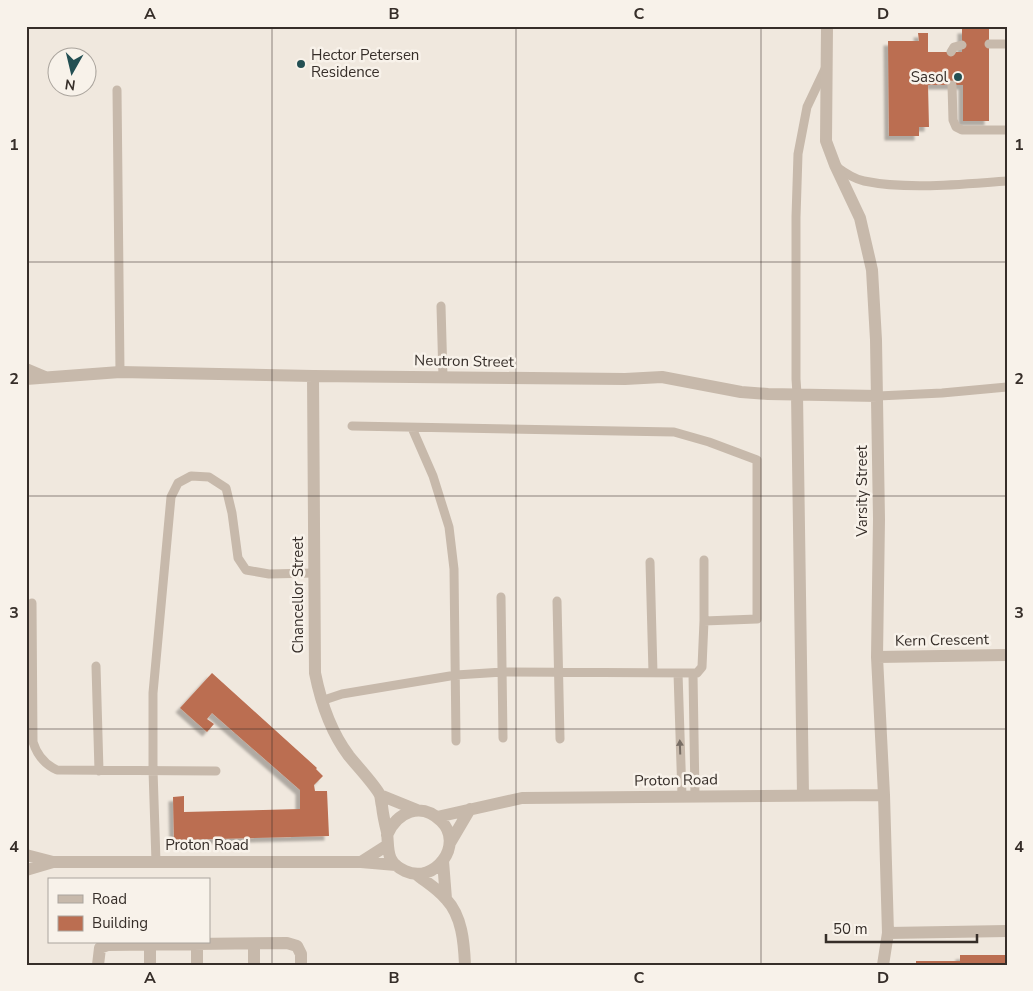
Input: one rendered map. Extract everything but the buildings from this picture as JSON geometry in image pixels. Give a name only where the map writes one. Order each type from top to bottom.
[{"type":"street","name":"Varsity Street","points":[[827,26],[826,142],[860,218],[872,270],[878,396],[877,657],[884,794],[888,933],[884,965]]},
{"type":"street","name":"Neutron Street","points":[[26,369],[47,378]]},
{"type":"street","name":"Neutron Street","points":[[26,379],[120,372],[625,379],[662,377],[741,392],[878,396]]},
{"type":"street","name":"Chancellor Street","points":[[313,376],[315,673],[321,701],[330,724],[348,754],[380,795],[387,841]]},
{"type":"street","points":[[798,394],[803,795]]},
{"type":"street","name":"Kern Crescent","points":[[877,657],[1007,655]]},
{"type":"street","name":"Proton Road","points":[[437,816],[522,798],[884,794]]},
{"type":"street","points":[[380,795],[437,816],[446,828],[450,843]]},
{"type":"street","points":[[418,810],[408,812],[399,817],[391,825],[387,841],[390,856],[396,865],[405,871],[416,874],[427,873],[443,861],[450,843],[470,809]]},
{"type":"street","points":[[361,862],[387,841]]},
{"type":"street","name":"Proton Road","points":[[26,855],[53,862],[361,862],[396,865]]},
{"type":"street","points":[[443,861],[446,899]]},
{"type":"street","name":"Proton Road","points":[[26,870],[53,862]]},
{"type":"street","points":[[416,874],[446,899],[461,926],[464,965]]},
{"type":"street","points":[[888,933],[1007,931]]},
{"type":"street","points":[[98,965],[100,948],[108,945],[286,943],[297,946],[301,954],[301,965]]},
{"type":"street","points":[[197,944],[197,965]]},
{"type":"street","points":[[254,944],[254,965]]},
{"type":"street","points":[[150,945],[150,965]]},
{"type":"lane","points":[[989,44],[1007,44]]},
{"type":"lane","points":[[952,52],[954,47],[962,45]]},
{"type":"lane","points":[[798,394],[796,379],[796,217],[798,154],[807,107],[826,67]]},
{"type":"lane","points":[[952,85],[952,120],[956,127],[962,130],[1007,130]]},
{"type":"lane","points":[[117,90],[120,372]]},
{"type":"lane","points":[[835,165],[850,176],[863,181],[909,186],[1007,181]]},
{"type":"lane","points":[[441,306],[443,377]]},
{"type":"lane","points":[[878,396],[1007,387]]},
{"type":"lane","points":[[352,426],[674,432],[757,460],[756,619],[704,621]]},
{"type":"lane","points":[[412,428],[433,476],[449,528],[454,570],[456,741]]},
{"type":"lane","points":[[156,862],[152,770],[153,693],[171,497],[178,483],[191,476],[209,477],[226,488],[232,513],[238,558],[246,570],[269,574],[314,573]]},
{"type":"lane","points":[[321,701],[342,694],[456,674],[503,672],[697,673],[702,668],[704,560]]},
{"type":"lane","points":[[650,562],[653,673]]},
{"type":"lane","points":[[501,597],[503,738]]},
{"type":"lane","points":[[558,601],[560,739]]},
{"type":"lane","points":[[32,603],[33,742],[36,752],[49,766],[57,770],[216,771]]},
{"type":"lane","points":[[96,666],[99,771]]},
{"type":"lane","points":[[678,673],[682,796]]},
{"type":"lane","points":[[692,674],[695,796]]},
{"type":"place","name":"Hector Petersen Residence","points":[[301,64]]},
{"type":"place","name":"Sasol","points":[[958,77]]}]
